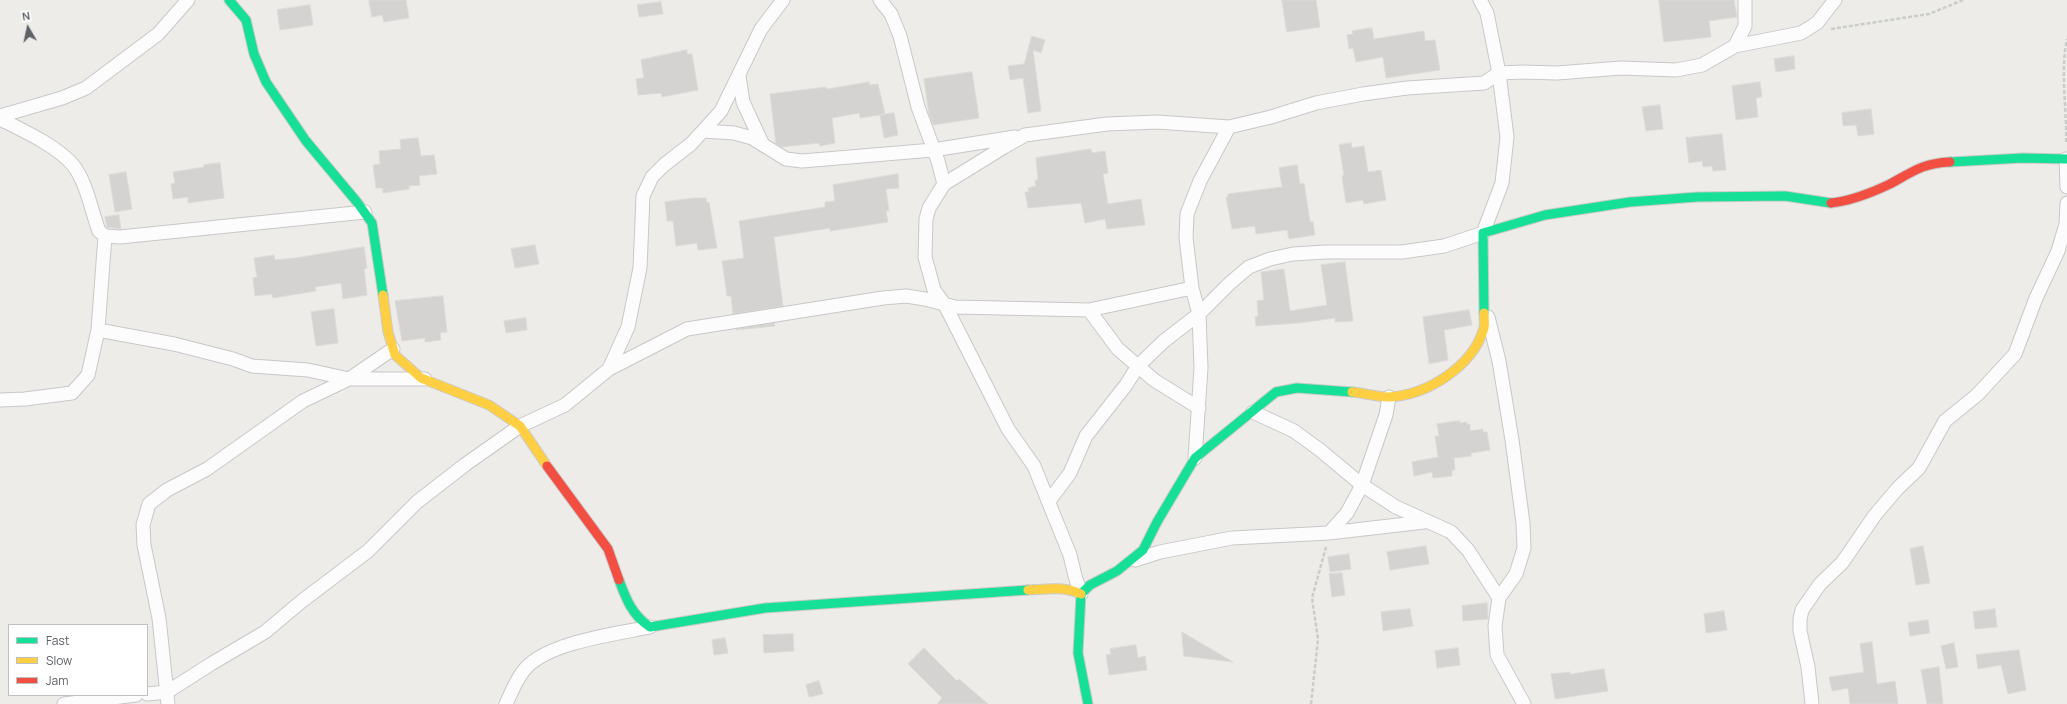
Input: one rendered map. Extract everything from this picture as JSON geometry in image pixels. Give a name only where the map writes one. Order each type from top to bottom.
[{"type":"street","points":[[0,116],[62,98],[86,88],[158,34],[188,0]]},
{"type":"street","points":[[229,0],[246,20],[254,54],[266,82],[306,141],[372,223],[388,332],[396,355],[425,380],[488,405],[520,426],[529,442],[608,549],[627,601],[638,619],[650,627]]},
{"type":"street","points":[[609,369],[628,327],[640,268],[643,196],[652,177],[664,165],[691,144],[721,111],[761,30],[783,0]]},
{"type":"street","points":[[880,0],[891,14],[900,36],[918,107],[944,184]]},
{"type":"street","points":[[1081,594],[1090,585],[1118,571],[1143,550],[1157,522],[1195,458],[1276,392],[1298,388],[1353,392],[1389,397],[1422,390],[1444,378],[1462,363],[1477,343],[1484,327],[1485,304],[1483,233],[1502,183],[1507,137],[1499,73],[1487,13],[1480,0]]},
{"type":"street","points":[[1735,46],[1745,26],[1745,0]]},
{"type":"street","points":[[703,131],[734,133],[752,138],[786,159],[802,161],[933,150],[1025,135],[1107,124],[1157,122],[1229,127],[1271,117],[1316,103],[1363,94],[1407,88],[1484,83],[1499,73],[1557,73],[1621,68],[1676,70],[1702,65],[1735,46],[1801,34],[1817,23],[1835,0]]},
{"type":"street","points":[[739,76],[743,102],[763,145]]},
{"type":"street","points":[[0,119],[51,147],[73,165],[84,187],[99,231],[105,236],[120,237],[364,212]]},
{"type":"street","points":[[1195,458],[1201,368],[1199,314],[1192,288],[1186,238],[1188,214],[1200,181],[1229,127]]},
{"type":"street","points":[[1025,135],[944,184],[929,208],[926,219],[924,257],[934,290],[945,305],[1008,429],[1034,466],[1070,555],[1074,576],[1081,594],[1078,653],[1088,704]]},
{"type":"street","points":[[1049,501],[1070,472],[1086,436],[1126,385],[1138,366],[1164,341],[1199,314],[1230,282],[1249,267],[1270,259],[1293,254],[1325,252],[1402,252],[1444,246],[1545,215],[1630,202],[1689,197],[1778,196],[1832,203],[1848,201],[1889,184],[1919,167],[1940,162],[2024,158],[2066,159],[2067,187]]},
{"type":"street","points":[[1812,704],[1808,667],[1800,631],[1802,610],[1820,584],[1842,563],[1884,504],[1918,468],[1945,421],[1977,395],[2002,370],[2015,354],[2036,298],[2065,240],[2067,202]]},
{"type":"street","points":[[0,400],[24,399],[72,393],[88,375],[98,330],[105,236]]},
{"type":"street","points":[[148,694],[167,698],[211,664],[266,632],[302,601],[368,551],[417,502],[466,464],[520,426],[565,405],[609,369],[687,329],[794,313],[820,307],[906,296],[926,299],[956,307],[1089,310],[1192,288]]},
{"type":"street","points":[[1485,304],[1499,361],[1512,440],[1524,548],[1516,574],[1499,598],[1495,626],[1497,655],[1524,704]]},
{"type":"street","points":[[1089,310],[1118,349],[1154,380],[1199,408]]},
{"type":"street","points":[[98,330],[174,344],[232,359],[252,366],[308,370],[349,379],[425,380]]},
{"type":"street","points":[[167,698],[159,618],[144,545],[143,525],[149,504],[167,490],[207,469],[303,401],[349,379],[393,349]]},
{"type":"street","points":[[1329,533],[1347,513],[1362,485],[1386,415],[1389,397]]},
{"type":"street","points":[[1253,412],[1294,431],[1320,450],[1362,485],[1396,507],[1426,522],[1451,532],[1461,542],[1499,598]]},
{"type":"street","points":[[1128,562],[1160,552],[1232,538],[1329,533],[1426,522]]},
{"type":"street","points":[[506,704],[525,668],[547,653],[592,639],[650,627],[765,608],[1057,588],[1070,588],[1081,594]]},
{"type":"street","points":[[64,704],[128,696]]},
{"type":"path","points":[[1824,30],[1929,14],[1963,0]]},
{"type":"path","points":[[2066,159],[2064,78],[2065,49],[2067,39]]},
{"type":"path","points":[[1311,704],[1318,638],[1312,598],[1329,533]]},
{"type":"building","points":[[369,0],[406,0],[409,18],[384,22],[382,15],[372,17]]},
{"type":"building","points":[[1282,0],[1316,0],[1320,27],[1287,32]]},
{"type":"building","points":[[1659,0],[1734,0],[1737,17],[1709,21],[1711,37],[1664,42]]},
{"type":"building","points":[[661,2],[663,14],[639,17],[637,5]]},
{"type":"building","points":[[310,5],[313,25],[280,30],[277,10]]},
{"type":"building","points":[[1372,28],[1374,39],[1424,31],[1425,41],[1435,40],[1440,70],[1386,78],[1383,57],[1356,62],[1353,48],[1349,49],[1347,35],[1353,34],[1352,31]]},
{"type":"building","points":[[1032,36],[1045,40],[1041,53],[1033,50],[1041,111],[1028,113],[1023,78],[1010,80],[1008,66],[1024,64]]},
{"type":"building","points":[[687,50],[687,54],[692,54],[698,90],[662,97],[661,93],[638,95],[636,79],[644,78],[641,60]]},
{"type":"building","points":[[1794,56],[1795,69],[1776,72],[1774,59]]},
{"type":"building","points":[[972,72],[979,118],[933,125],[929,114],[924,79]]},
{"type":"building","points":[[869,82],[870,85],[878,84],[885,114],[860,118],[859,113],[832,118],[835,143],[820,146],[819,143],[782,147],[776,144],[770,94],[826,87],[827,89]]},
{"type":"building","points":[[1760,82],[1762,97],[1756,98],[1758,117],[1736,120],[1732,86]]},
{"type":"building","points":[[1660,105],[1663,129],[1646,131],[1642,107]]},
{"type":"building","points":[[1871,109],[1874,134],[1858,136],[1856,125],[1843,126],[1842,113]]},
{"type":"building","points":[[894,113],[898,135],[884,138],[880,115]]},
{"type":"building","points":[[1722,134],[1726,170],[1713,171],[1712,166],[1703,167],[1702,161],[1689,163],[1686,138]]},
{"type":"building","points":[[418,138],[421,156],[434,155],[437,174],[419,176],[420,185],[409,186],[409,189],[383,193],[383,188],[376,188],[373,165],[380,164],[379,151],[401,149],[400,140]]},
{"type":"building","points":[[1351,143],[1352,148],[1364,146],[1368,172],[1381,170],[1386,200],[1364,204],[1363,200],[1346,203],[1342,176],[1344,175],[1339,145]]},
{"type":"building","points":[[1091,149],[1092,153],[1105,151],[1108,173],[1103,174],[1108,204],[1141,199],[1145,225],[1107,229],[1105,219],[1085,223],[1081,203],[1028,208],[1025,192],[1029,192],[1028,188],[1036,186],[1035,180],[1038,180],[1036,158]]},
{"type":"building","points":[[220,163],[224,198],[188,203],[188,197],[173,199],[171,184],[175,183],[173,172]]},
{"type":"building","points":[[1297,165],[1300,184],[1304,183],[1310,222],[1313,222],[1315,235],[1289,239],[1287,230],[1256,234],[1255,226],[1232,229],[1226,197],[1228,197],[1228,194],[1282,187],[1279,168]]},
{"type":"building","points":[[126,172],[132,209],[115,212],[109,175]]},
{"type":"building","points":[[898,174],[899,188],[886,189],[889,211],[886,211],[888,222],[830,231],[830,228],[774,237],[783,306],[733,314],[731,296],[727,296],[722,261],[744,258],[739,221],[825,207],[825,202],[835,201],[833,185]]},
{"type":"building","points":[[706,198],[707,203],[709,202],[717,248],[698,250],[697,243],[676,246],[673,221],[667,221],[665,202]]},
{"type":"building","points":[[119,215],[121,229],[107,227],[105,217]]},
{"type":"building","points":[[535,245],[539,264],[515,268],[511,249]]},
{"type":"building","points":[[364,247],[367,268],[364,269],[367,295],[343,299],[341,283],[315,287],[316,291],[273,298],[272,294],[255,296],[253,278],[257,277],[254,258],[274,255],[275,260],[295,258]]},
{"type":"building","points":[[1345,262],[1353,321],[1335,322],[1335,318],[1299,323],[1256,326],[1255,317],[1258,316],[1257,301],[1264,300],[1261,272],[1284,269],[1290,311],[1327,305],[1321,265]]},
{"type":"building","points":[[443,296],[447,332],[440,333],[441,340],[425,342],[425,338],[402,341],[395,301]]},
{"type":"building","points":[[334,309],[338,343],[316,346],[311,312]]},
{"type":"building","points":[[1469,310],[1472,325],[1444,330],[1448,360],[1429,364],[1423,317]]},
{"type":"building","points":[[526,318],[527,330],[506,333],[504,321]]},
{"type":"building","points":[[774,323],[775,326],[736,330],[736,329]]},
{"type":"building","points":[[1460,421],[1460,423],[1467,422],[1467,425],[1470,424],[1470,431],[1483,429],[1483,432],[1487,432],[1490,450],[1471,453],[1471,456],[1454,458],[1455,470],[1452,470],[1452,476],[1433,478],[1432,472],[1414,476],[1412,462],[1438,457],[1435,436],[1439,436],[1437,424]]},
{"type":"building","points":[[1426,546],[1429,564],[1390,570],[1387,552]]},
{"type":"building","points":[[1923,546],[1930,583],[1916,585],[1910,549]]},
{"type":"building","points":[[1349,554],[1351,569],[1330,572],[1328,557]]},
{"type":"building","points":[[1342,573],[1345,595],[1332,597],[1329,574]]},
{"type":"building","points":[[1487,603],[1488,619],[1463,621],[1462,606]]},
{"type":"building","points":[[1410,609],[1413,626],[1383,631],[1381,612]]},
{"type":"building","points":[[1995,609],[1997,627],[1975,629],[1973,612]]},
{"type":"building","points":[[1724,611],[1727,630],[1706,633],[1704,614]]},
{"type":"building","points":[[1928,620],[1930,633],[1910,636],[1908,623]]},
{"type":"building","points":[[1182,632],[1233,662],[1184,656]]},
{"type":"building","points":[[793,634],[794,651],[764,653],[763,635]]},
{"type":"building","points":[[725,638],[728,653],[714,655],[712,640]]},
{"type":"building","points":[[1872,642],[1877,684],[1895,681],[1898,704],[1850,704],[1848,688],[1832,691],[1829,677],[1864,672],[1860,644]]},
{"type":"building","points":[[1954,643],[1958,667],[1946,669],[1941,646]]},
{"type":"building","points":[[1136,645],[1138,658],[1145,656],[1147,670],[1109,675],[1106,655],[1111,654],[1110,649]]},
{"type":"building","points":[[924,648],[957,681],[959,679],[988,704],[937,704],[942,698],[908,664]]},
{"type":"building","points":[[1458,648],[1460,665],[1437,668],[1435,651]]},
{"type":"building","points":[[2019,650],[2026,690],[2008,694],[2001,665],[1978,669],[1976,655]]},
{"type":"building","points":[[1939,667],[1943,704],[1927,704],[1921,670]]},
{"type":"building","points":[[1604,669],[1608,691],[1555,699],[1551,674],[1570,672],[1570,674]]},
{"type":"building","points":[[819,681],[823,694],[809,697],[806,685]]},
{"type":"traffic: fast","points":[[229,0],[246,20],[254,54],[266,82],[306,141],[357,202],[372,223],[383,295]]},
{"type":"traffic: fast","points":[[1950,162],[2023,158],[2067,159]]},
{"type":"traffic: fast","points":[[1484,313],[1483,233],[1545,215],[1630,202],[1697,197],[1785,196],[1831,203]]},
{"type":"traffic: fast","points":[[1088,704],[1078,653],[1081,594],[1090,585],[1117,571],[1143,550],[1157,522],[1195,458],[1276,392],[1297,388],[1352,392]]},
{"type":"traffic: fast","points":[[619,580],[630,606],[634,612],[650,627],[765,608],[1028,590]]},
{"type":"traffic: slow","points":[[383,295],[388,332],[395,355],[421,378],[489,405],[520,426],[547,466]]},
{"type":"traffic: slow","points":[[1352,392],[1389,397],[1404,395],[1419,391],[1447,376],[1470,355],[1478,342],[1484,328],[1484,313]]},
{"type":"traffic: slow","points":[[1028,590],[1062,589],[1075,591],[1081,594]]},
{"type":"traffic: jam","points":[[1831,203],[1868,193],[1890,184],[1925,166],[1950,162]]},
{"type":"traffic: jam","points":[[547,466],[608,549],[619,580]]}]
